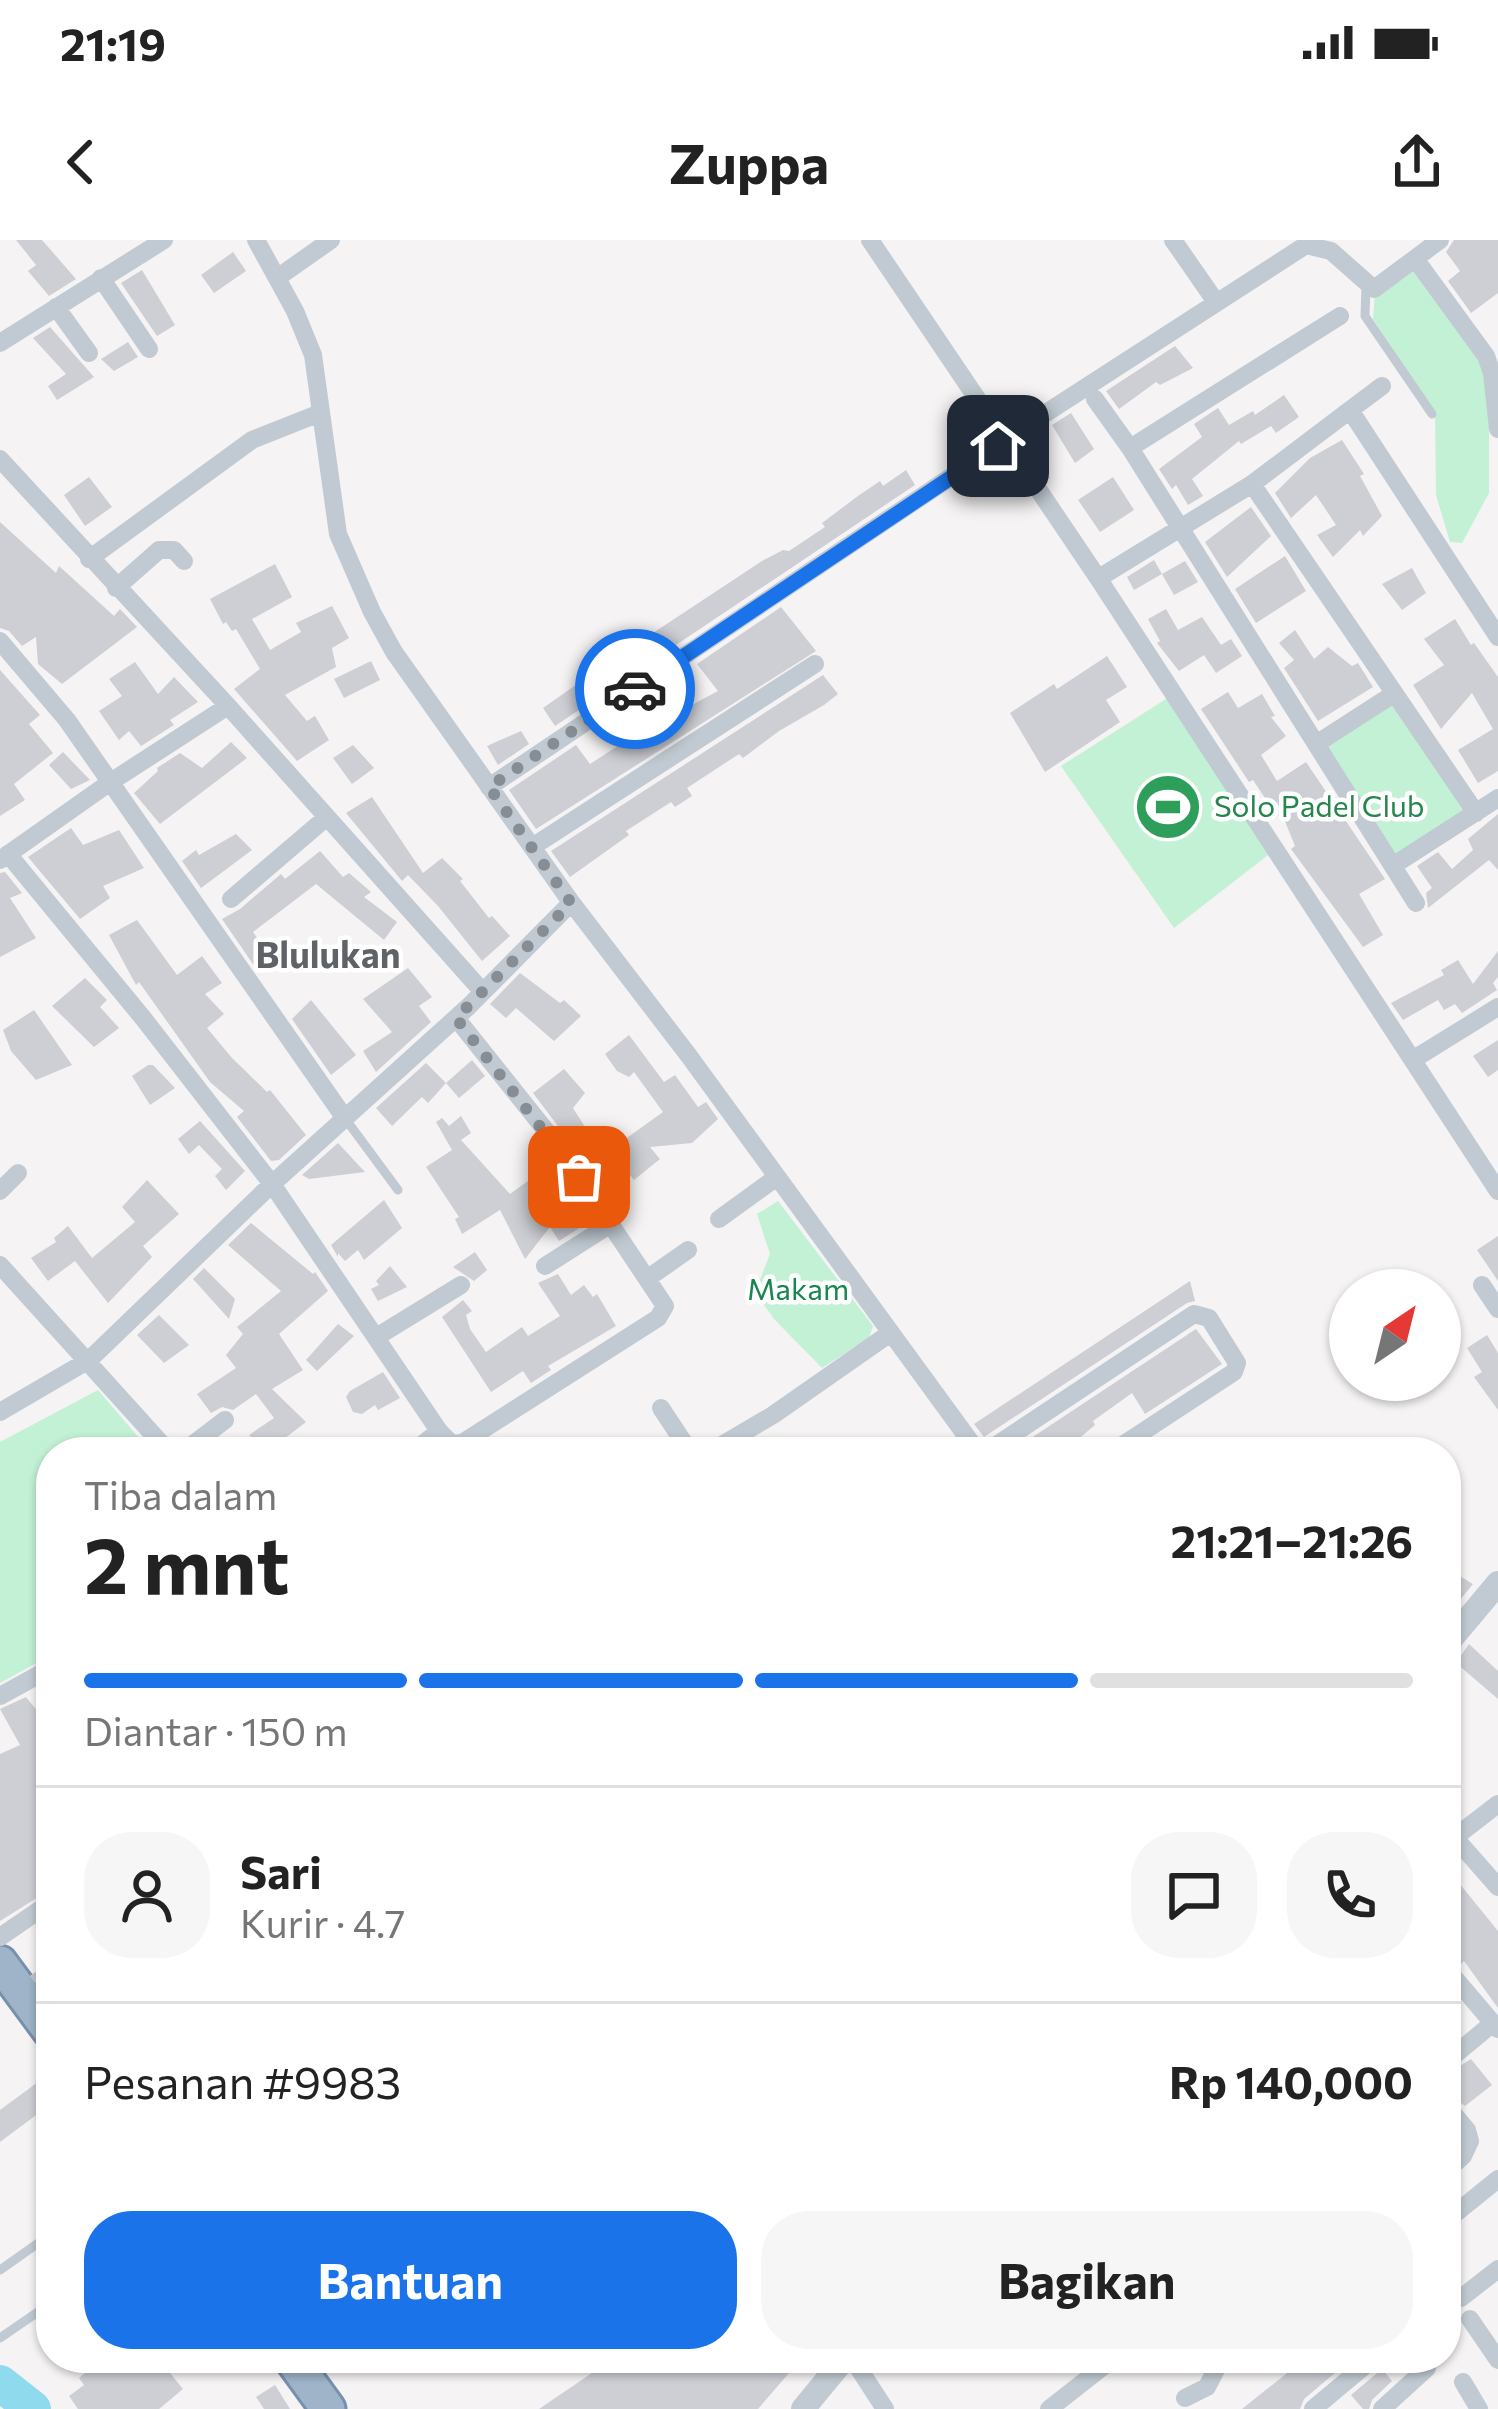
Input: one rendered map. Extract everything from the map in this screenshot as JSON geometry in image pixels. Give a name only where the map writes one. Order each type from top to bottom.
[{"type":"highway","points":[[9,1976],[36,2012]]},
{"type":"highway","points":[[302,2373],[328,2409]]},
{"type":"street","points":[[0,343],[101,278],[139,245],[164,240]]},
{"type":"street","points":[[256,240],[313,355],[338,533],[394,652],[571,903],[970,1437]]},
{"type":"street","points":[[277,278],[331,240]]},
{"type":"street","points":[[870,240],[1498,1191]]},
{"type":"street","points":[[1173,240],[1216,302]]},
{"type":"street","points":[[489,787],[1004,442],[1311,244],[1330,251],[1366,286],[1378,288],[1440,240]]},
{"type":"street","points":[[1416,260],[1486,356],[1498,430]]},
{"type":"street","points":[[101,278],[149,349]]},
{"type":"street","points":[[56,307],[89,353]]},
{"type":"street","points":[[1130,448],[1340,316]]},
{"type":"street","points":[[1107,573],[1252,484],[1382,386]]},
{"type":"street","points":[[1095,399],[1416,903]]},
{"type":"street","points":[[1350,410],[1498,638]]},
{"type":"street","points":[[89,559],[252,440],[320,413]]},
{"type":"street","points":[[0,459],[482,992]]},
{"type":"street","points":[[1252,484],[1476,813]]},
{"type":"street","points":[[116,588],[159,550],[174,550],[184,561]]},
{"type":"street","points":[[0,641],[67,720],[344,1117]]},
{"type":"street","points":[[532,847],[815,664]]},
{"type":"street","points":[[1316,744],[1392,695]]},
{"type":"street","points":[[228,706],[4,857],[143,1018],[272,1184],[445,1437]]},
{"type":"street","points":[[1394,865],[1498,798]]},
{"type":"street","points":[[231,899],[327,818]]},
{"type":"street","points":[[0,1412],[89,1360],[272,1184],[456,1018],[571,903]]},
{"type":"street","points":[[1414,1059],[1498,1007]]},
{"type":"street","points":[[456,1018],[559,1147],[665,1302],[658,1318],[472,1437]]},
{"type":"street","points":[[0,1191],[18,1173]]},
{"type":"street","points":[[718,1219],[777,1177]]},
{"type":"street","points":[[545,1265],[611,1224]]},
{"type":"street","points":[[648,1278],[688,1250]]},
{"type":"street","points":[[0,1264],[156,1437]]},
{"type":"street","points":[[378,1336],[461,1285]]},
{"type":"street","points":[[1482,1285],[1498,1309]]},
{"type":"street","points":[[1005,1437],[1194,1314],[1209,1318],[1237,1363],[1234,1372],[1135,1437]]},
{"type":"street","points":[[736,1437],[889,1334]]},
{"type":"street","points":[[661,1408],[680,1437]]},
{"type":"street","points":[[203,1437],[225,1420]]},
{"type":"street","points":[[431,1437],[439,1431]]},
{"type":"street","points":[[1461,1629],[1493,1594]]},
{"type":"street","points":[[0,1696],[36,1676]]},
{"type":"street","points":[[1461,1833],[1498,1804]]},
{"type":"street","points":[[1461,1852],[1498,1887]]},
{"type":"street","points":[[0,1936],[36,1912]]},
{"type":"street","points":[[1461,1986],[1495,2026],[1461,2051]]},
{"type":"street","points":[[1461,2123],[1470,2141],[1461,2158]]},
{"type":"street","points":[[1461,2209],[1498,2179]]},
{"type":"street","points":[[1461,2298],[1498,2269]]},
{"type":"street","points":[[1470,2319],[1494,2347]]},
{"type":"street","points":[[802,2409],[835,2373]]},
{"type":"street","points":[[860,2373],[885,2409]]},
{"type":"street","points":[[1049,2409],[1095,2373]]},
{"type":"street","points":[[1185,2405],[1207,2387],[1214,2373]]},
{"type":"street","points":[[1313,2409],[1356,2373]]},
{"type":"street","points":[[1382,2409],[1422,2373]]},
{"type":"street","points":[[1463,2382],[1479,2409]]},
{"type":"lane","points":[[1366,286],[1365,316],[1432,414]]},
{"type":"lane","points":[[344,1117],[398,1190]]},
{"type":"lane","points":[[0,2270],[36,2245]]},
{"type":"lane","points":[[0,2338],[36,2313]]},
{"type":"green space","points":[[1407,270],[1415,270],[1483,366],[1489,493],[1462,543],[1450,542],[1436,495],[1435,413],[1373,319],[1375,293]]},
{"type":"green space","name":"Solo Padel Club","points":[[1169,697],[1276,849],[1174,928],[1061,766]]},
{"type":"green space","points":[[1390,703],[1467,809],[1395,857],[1324,746]]},
{"type":"green space","name":"Makam","points":[[778,1201],[873,1326],[869,1338],[822,1368],[774,1319],[755,1292],[770,1254],[757,1214]]},
{"type":"green space","points":[[98,1390],[138,1437],[36,1437],[36,1663],[0,1683],[0,1442]]},
{"type":"building","points":[[16,240],[42,240],[76,279],[49,296],[28,271],[36,265]]},
{"type":"building","points":[[1454,240],[1498,240],[1498,293],[1471,313],[1448,281],[1460,271],[1446,252]]},
{"type":"building","points":[[233,252],[246,271],[214,293],[201,275]]},
{"type":"building","points":[[142,270],[175,325],[157,336],[121,283]]},
{"type":"building","points":[[50,327],[94,377],[57,400],[48,386],[66,374],[33,338]]},
{"type":"building","points":[[128,342],[138,357],[114,371],[101,359]]},
{"type":"building","points":[[1175,346],[1193,368],[1160,385],[1156,382],[1119,409],[1106,391]]},
{"type":"building","points":[[1284,395],[1299,417],[1276,433],[1271,426],[1239,441],[1192,479],[1203,496],[1188,505],[1176,485],[1172,489],[1159,469],[1202,437],[1194,424],[1218,408],[1229,425],[1253,411],[1255,415]]},
{"type":"building","points":[[1071,413],[1094,449],[1075,463],[1052,425]]},
{"type":"building","points":[[967,424],[980,441],[960,454],[948,437]]},
{"type":"building","points":[[1342,440],[1364,474],[1360,476],[1382,516],[1333,557],[1317,535],[1336,525],[1316,495],[1291,518],[1275,493],[1310,458]]},
{"type":"building","points":[[906,470],[915,485],[555,726],[543,708],[607,663],[605,659],[762,561],[789,551],[825,527],[822,523],[858,496]]},
{"type":"building","points":[[89,477],[112,507],[85,526],[64,495]]},
{"type":"building","points":[[1113,477],[1134,510],[1100,532],[1078,500]]},
{"type":"building","points":[[1251,507],[1271,536],[1227,577],[1205,542]]},
{"type":"building","points":[[0,522],[56,573],[59,566],[114,616],[120,609],[137,627],[62,684],[38,664],[36,637],[22,646],[0,628]]},
{"type":"building","points":[[1285,556],[1306,591],[1256,623],[1235,589]]},
{"type":"building","points":[[1154,560],[1162,574],[1134,590],[1127,577]]},
{"type":"building","points":[[1185,561],[1198,582],[1174,595],[1162,574]]},
{"type":"building","points":[[275,564],[292,597],[252,619],[270,650],[301,632],[296,623],[332,606],[349,638],[332,648],[336,667],[285,695],[307,721],[315,716],[329,740],[297,761],[234,689],[260,669],[236,629],[223,624],[210,599]]},
{"type":"building","points":[[1412,568],[1426,593],[1402,610],[1382,584]]},
{"type":"building","points":[[781,607],[816,651],[536,829],[509,790],[576,745],[590,764],[627,740],[611,721],[671,681],[690,706],[718,691],[697,664]]},
{"type":"building","points":[[1166,609],[1178,630],[1202,617],[1221,645],[1231,639],[1242,656],[1216,673],[1204,655],[1179,671],[1157,643],[1148,619]]},
{"type":"building","points":[[1455,619],[1498,677],[1498,771],[1478,783],[1458,750],[1493,729],[1472,693],[1441,729],[1413,685],[1444,665],[1424,639]]},
{"type":"building","points":[[1295,630],[1314,659],[1328,647],[1352,666],[1358,663],[1373,687],[1318,721],[1284,668],[1294,660],[1279,643]]},
{"type":"building","points":[[1107,656],[1127,687],[1106,700],[1120,722],[1045,772],[1010,713]]},
{"type":"building","points":[[371,661],[380,680],[344,698],[334,679]]},
{"type":"building","points":[[135,662],[158,694],[174,677],[198,702],[141,746],[129,731],[119,740],[99,711],[122,696],[109,679]]},
{"type":"building","points":[[0,670],[40,715],[29,724],[53,753],[14,784],[25,800],[0,816]]},
{"type":"building","points":[[823,675],[838,694],[743,758],[739,754],[687,788],[692,796],[675,807],[671,802],[626,831],[629,835],[570,877],[551,851]]},
{"type":"building","points":[[1228,692],[1238,708],[1262,694],[1286,736],[1261,755],[1277,781],[1306,762],[1385,879],[1359,894],[1383,935],[1363,947],[1291,849],[1295,846],[1277,802],[1271,807],[1253,780],[1249,782],[1201,709]]},
{"type":"building","points":[[521,731],[529,744],[498,765],[487,746]]},
{"type":"building","points":[[231,742],[247,758],[160,824],[134,793],[157,768],[180,753],[202,768]]},
{"type":"building","points":[[353,745],[374,768],[352,784],[333,758]]},
{"type":"building","points":[[63,752],[90,780],[71,789],[49,765]]},
{"type":"building","points":[[372,797],[423,873],[442,858],[489,918],[510,936],[482,961],[438,906],[408,875],[402,881],[346,813]]},
{"type":"building","points":[[1498,814],[1498,870],[1489,860],[1428,908],[1426,893],[1432,888],[1417,866],[1438,852],[1452,869],[1473,850],[1468,839]]},
{"type":"building","points":[[71,828],[83,845],[119,830],[144,868],[103,886],[110,898],[80,919],[28,857]]},
{"type":"building","points":[[236,834],[252,850],[201,888],[182,861]]},
{"type":"building","points":[[320,851],[343,877],[349,873],[371,892],[364,897],[397,922],[384,940],[316,884],[253,932],[268,953],[255,967],[222,919]]},
{"type":"building","points":[[5,872],[22,893],[10,898],[36,938],[0,957],[0,873]]},
{"type":"building","points":[[137,920],[177,975],[202,956],[222,983],[205,994],[224,1014],[207,1028],[232,1058],[270,1090],[306,1135],[279,1160],[271,1161],[237,1117],[244,1111],[210,1082],[139,982],[136,985],[109,935]]},
{"type":"building","points":[[1498,951],[1498,977],[1493,983],[1497,990],[1462,1013],[1455,1004],[1444,1010],[1438,1000],[1403,1020],[1391,1003],[1444,975],[1441,970],[1458,960],[1473,984]]},
{"type":"building","points":[[408,968],[432,997],[419,1006],[431,1022],[376,1072],[363,1051],[392,1032],[363,999]]},
{"type":"building","points":[[520,973],[581,1016],[554,1041],[516,1008],[506,1018],[490,1004]]},
{"type":"building","points":[[85,978],[107,1000],[100,1007],[119,1028],[94,1047],[52,1006]]},
{"type":"building","points":[[311,1000],[356,1055],[331,1075],[292,1019]]},
{"type":"building","points":[[34,1010],[72,1065],[36,1080],[11,1051],[3,1030]]},
{"type":"building","points":[[629,1035],[664,1082],[675,1075],[698,1107],[706,1102],[718,1119],[692,1143],[650,1147],[660,1159],[634,1180],[610,1150],[663,1112],[634,1072],[629,1077],[617,1071],[605,1054]]},
{"type":"building","points":[[1498,1040],[1498,1070],[1488,1077],[1473,1056]]},
{"type":"building","points":[[472,1060],[485,1076],[459,1098],[446,1083]]},
{"type":"building","points":[[426,1063],[446,1083],[428,1103],[422,1097],[392,1126],[376,1108]]},
{"type":"building","points":[[148,1065],[175,1088],[150,1105],[132,1076]]},
{"type":"building","points":[[564,1069],[585,1093],[573,1108],[597,1146],[585,1162],[533,1093]]},
{"type":"building","points":[[461,1116],[471,1133],[461,1140],[510,1194],[543,1170],[584,1225],[559,1241],[550,1227],[525,1259],[500,1210],[462,1234],[455,1219],[459,1217],[426,1167],[452,1150],[436,1122],[442,1118],[449,1126]]},
{"type":"building","points":[[200,1121],[245,1171],[226,1190],[215,1176],[222,1169],[199,1145],[189,1154],[178,1139]]},
{"type":"building","points":[[338,1143],[365,1172],[309,1179],[302,1175]]},
{"type":"building","points":[[147,1180],[179,1214],[143,1246],[152,1257],[108,1303],[75,1261],[48,1281],[31,1258],[56,1242],[54,1238],[68,1226],[92,1258],[135,1222],[122,1207]]},
{"type":"building","points":[[384,1200],[402,1228],[364,1260],[358,1250],[345,1261],[338,1253],[338,1257],[331,1245]]},
{"type":"building","points":[[251,1223],[315,1272],[328,1291],[279,1334],[303,1370],[272,1389],[306,1422],[286,1437],[249,1435],[274,1418],[256,1394],[233,1410],[222,1407],[211,1413],[197,1394],[236,1368],[226,1355],[243,1334],[237,1327],[281,1291],[228,1245]]},
{"type":"building","points":[[1498,1236],[1498,1281],[1477,1250]]},
{"type":"building","points":[[475,1252],[487,1270],[474,1281],[453,1267]]},
{"type":"building","points":[[390,1266],[407,1287],[378,1301],[371,1289],[379,1285],[376,1281]]},
{"type":"building","points":[[204,1268],[235,1299],[229,1319],[193,1279]]},
{"type":"building","points":[[558,1274],[571,1295],[584,1285],[593,1297],[597,1294],[616,1326],[548,1366],[551,1370],[531,1383],[523,1371],[491,1392],[442,1317],[463,1300],[472,1311],[466,1315],[470,1329],[486,1352],[522,1327],[528,1336],[560,1316],[538,1283]]},
{"type":"building","points":[[1190,1281],[1195,1301],[984,1437],[974,1424]]},
{"type":"building","points":[[159,1315],[189,1345],[164,1363],[137,1335]]},
{"type":"building","points":[[338,1324],[354,1336],[317,1371],[306,1360]]},
{"type":"building","points":[[1196,1329],[1222,1364],[1145,1414],[1132,1393],[1093,1421],[1095,1425],[1081,1437],[1033,1437]]},
{"type":"building","points":[[1487,1335],[1498,1353],[1498,1410],[1474,1377],[1482,1372],[1467,1348]]},
{"type":"building","points":[[383,1372],[400,1398],[378,1410],[375,1405],[362,1414],[353,1412],[346,1397],[350,1391]]},
{"type":"building","points":[[1461,1577],[1473,1584],[1461,1599]]},
{"type":"building","points":[[1469,1644],[1498,1671],[1498,1699],[1461,1667],[1461,1656]]},
{"type":"building","points":[[26,1697],[36,1709],[36,1898],[0,1921],[0,1754],[20,1745],[0,1709]]},
{"type":"building","points":[[1461,1885],[1498,1931],[1498,2008],[1464,1961],[1461,1964]]},
{"type":"building","points":[[1471,2059],[1492,2085],[1465,2106],[1461,2103],[1461,2065]]},
{"type":"building","points":[[36,2083],[36,2115],[0,2142],[0,2110]]},
{"type":"building","points":[[85,2373],[170,2373],[183,2389],[159,2409],[78,2409],[69,2396],[84,2385],[79,2378]]},
{"type":"building","points":[[592,2373],[789,2373],[758,2409],[539,2409]]},
{"type":"building","points":[[1287,2373],[1335,2373],[1304,2399],[1300,2409],[1242,2409]]},
{"type":"building","points":[[1377,2373],[1385,2373],[1392,2381],[1369,2409],[1363,2409],[1351,2395]]},
{"type":"building","points":[[275,2385],[290,2409],[264,2409],[256,2397]]},
{"type":"waterway","points":[[0,2383],[33,2409]]},
{"type":"way so far","points":[[579,1177],[456,1018],[571,903],[489,787],[635,689]]},
{"type":"place","name":"Solo Padel Club","points":[[1168,807]]},
{"type":"district","name":"Blulukan","points":[[328,955]]},
{"type":"route","points":[[635,689],[998,446]]}]
